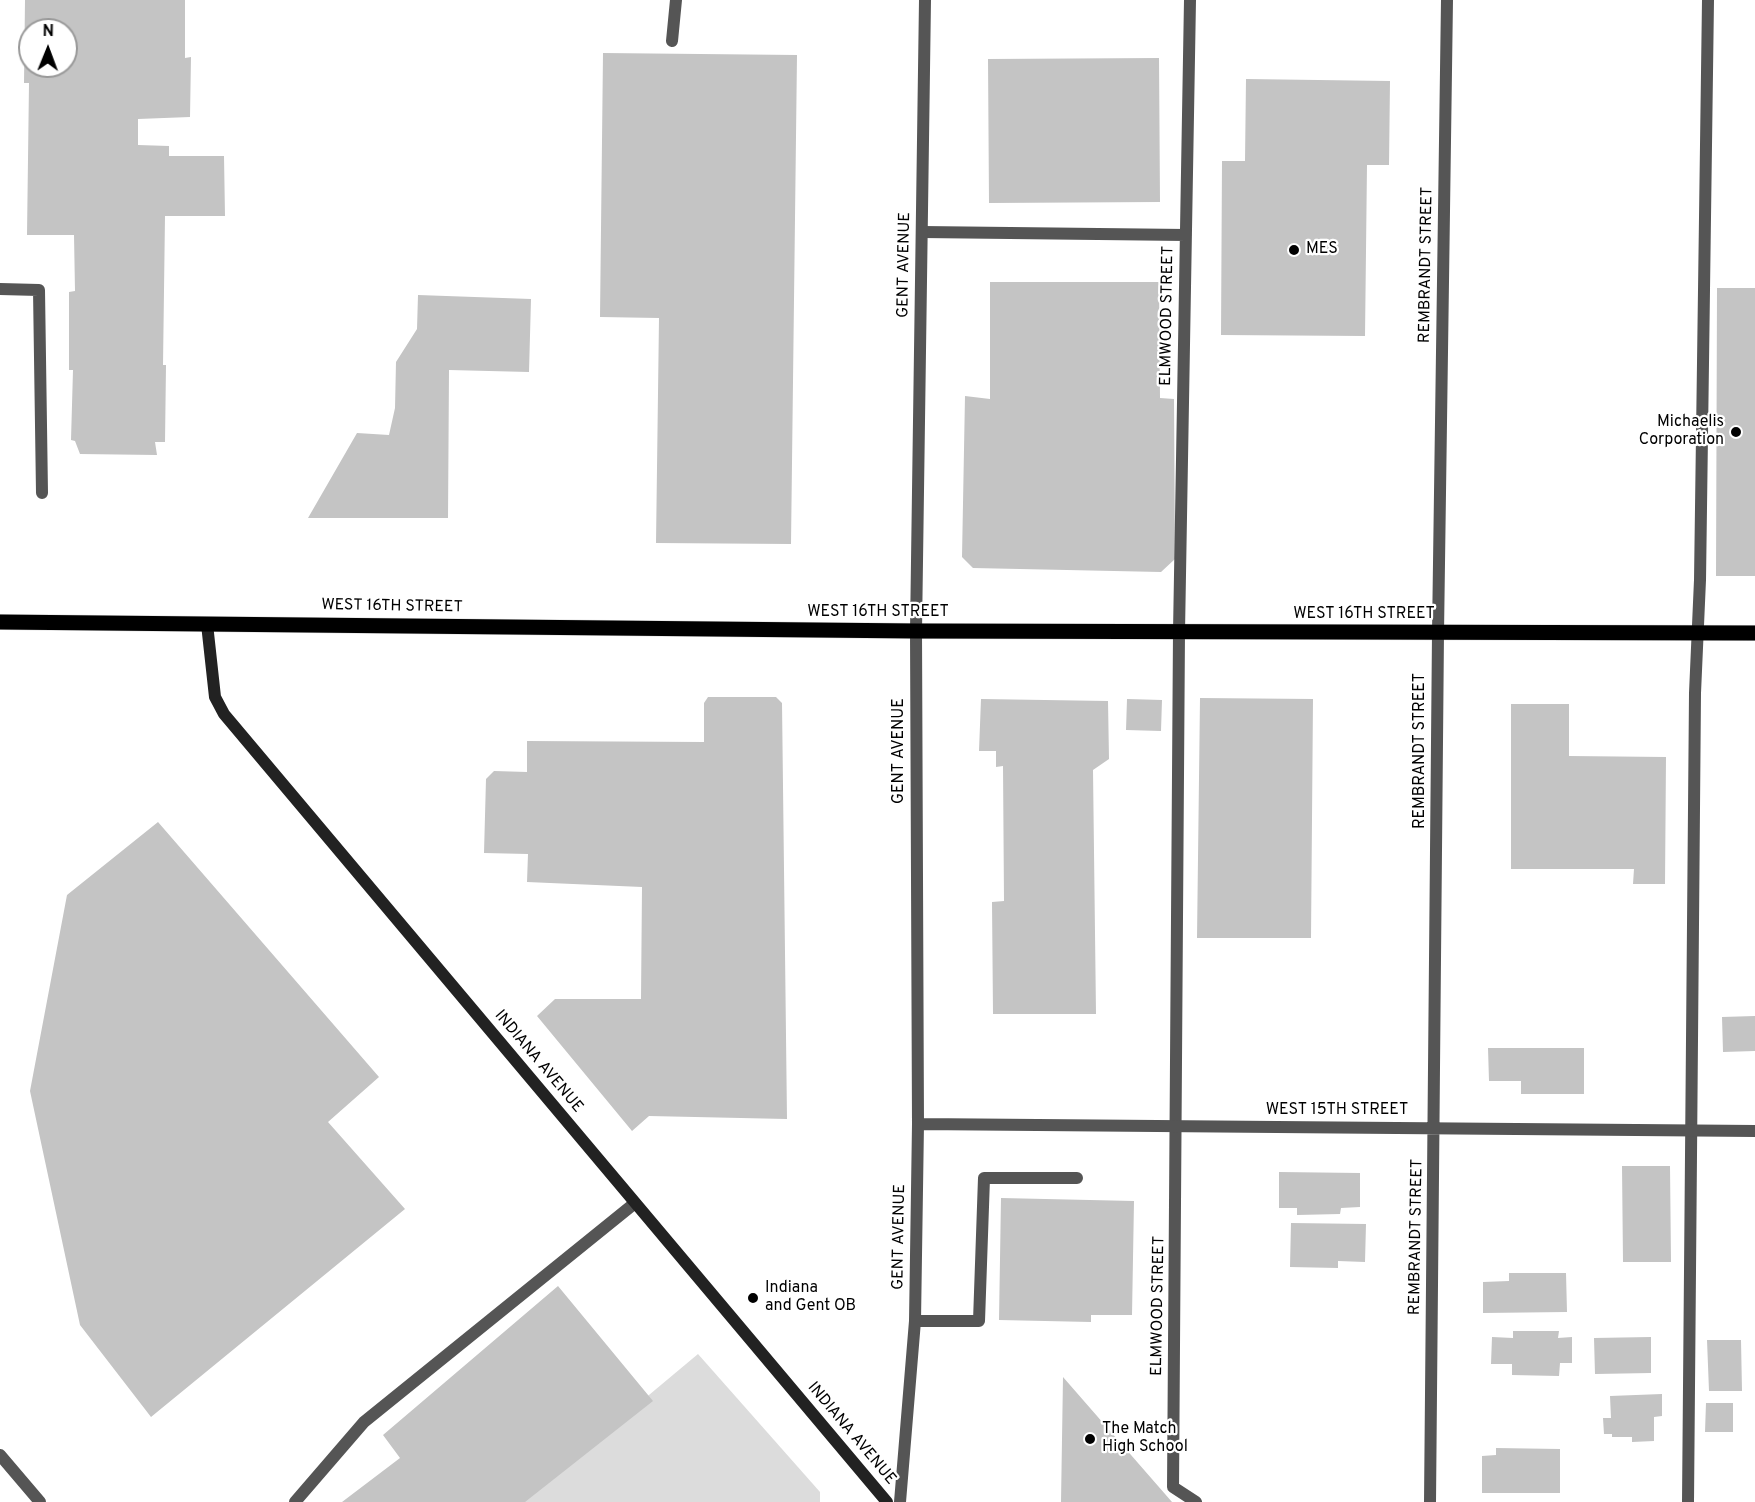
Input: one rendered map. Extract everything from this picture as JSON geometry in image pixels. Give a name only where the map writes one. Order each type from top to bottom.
[{"type":"main road","name":"WEST 16TH STREET","points":[[0,622],[916,631],[1755,633]]},
{"type":"main road","name":"INDIANA AVENUE","points":[[207,624],[215,697],[224,714],[887,1502]]},
{"type":"street","points":[[672,41],[676,0]]},
{"type":"street","name":"GENT AVENUE","points":[[900,1502],[915,1321],[918,1124],[916,631],[925,0]]},
{"type":"street","name":"ELMWOOD STREET","points":[[1190,0],[1179,632],[1173,1487],[1196,1502]]},
{"type":"street","name":"REMBRANDT STREET","points":[[1430,1502],[1438,633],[1447,0]]},
{"type":"street","points":[[1688,1502],[1696,633],[1700,580],[1708,0]]},
{"type":"street","points":[[922,232],[1186,235]]},
{"type":"street","points":[[0,289],[39,290],[42,493]]},
{"type":"street","name":"WEST 15TH STREET","points":[[918,1124],[1755,1131]]},
{"type":"street","points":[[915,1321],[979,1321],[984,1178],[1077,1178]]},
{"type":"street","points":[[295,1502],[364,1422],[635,1203]]},
{"type":"street","points":[[0,1455],[39,1502]]},
{"type":"shaded area","points":[[698,1354],[820,1492],[820,1502],[521,1502]]},
{"type":"building","points":[[25,0],[185,0],[185,58],[191,57],[190,117],[138,119],[138,145],[169,146],[169,156],[224,156],[225,216],[165,216],[163,365],[166,365],[165,442],[155,442],[157,455],[80,454],[75,441],[71,440],[73,370],[69,370],[69,292],[75,291],[74,235],[27,235],[29,83],[24,83],[24,78],[78,78],[78,18],[25,18]]},
{"type":"building","points":[[603,53],[797,55],[791,544],[656,543],[659,318],[600,317]]},
{"type":"building","points":[[1159,58],[1160,202],[989,203],[988,59]]},
{"type":"building","name":"MES","points":[[1246,79],[1390,81],[1389,165],[1367,165],[1365,336],[1221,335],[1222,161],[1245,161]]},
{"type":"building","points":[[990,282],[1159,282],[1160,398],[1174,399],[1175,559],[1161,572],[973,568],[962,557],[965,396],[990,399]]},
{"type":"building","name":"Michaelis Corporation","points":[[1717,288],[1755,288],[1755,576],[1716,576]]},
{"type":"building","points":[[418,295],[531,299],[529,372],[449,370],[448,518],[308,518],[357,433],[389,435],[395,408],[396,362],[417,329]]},
{"type":"building","points":[[708,697],[776,697],[782,703],[787,1119],[649,1116],[632,1131],[537,1016],[555,999],[641,999],[642,887],[527,882],[528,854],[484,853],[486,779],[494,771],[527,772],[527,741],[704,742],[704,703]]},
{"type":"building","points":[[1200,698],[1313,699],[1311,938],[1197,938]]},
{"type":"building","points":[[981,699],[1108,701],[1109,759],[1093,770],[1096,1014],[993,1014],[992,902],[1004,901],[1003,766],[996,767],[996,751],[979,751]]},
{"type":"building","points":[[1127,699],[1162,700],[1161,731],[1126,730]]},
{"type":"building","points":[[1511,704],[1569,704],[1569,756],[1666,757],[1665,884],[1633,884],[1634,869],[1511,869]]},
{"type":"building","points":[[158,822],[379,1077],[328,1122],[405,1209],[151,1417],[80,1325],[30,1091],[67,895]]},
{"type":"building","points":[[1755,1016],[1755,1051],[1723,1052],[1722,1017]]},
{"type":"building","points":[[1488,1048],[1584,1048],[1584,1094],[1521,1094],[1521,1081],[1489,1081]]},
{"type":"building","points":[[1622,1166],[1670,1166],[1671,1262],[1623,1262]]},
{"type":"building","points":[[1279,1172],[1360,1173],[1360,1207],[1341,1208],[1340,1214],[1297,1215],[1297,1208],[1279,1208]]},
{"type":"building","points":[[1001,1198],[1134,1201],[1132,1315],[1091,1315],[1091,1322],[999,1320]]},
{"type":"building","points":[[1291,1223],[1366,1224],[1365,1262],[1338,1261],[1338,1268],[1290,1267]]},
{"type":"building","points":[[1509,1273],[1566,1273],[1567,1312],[1483,1313],[1483,1282],[1509,1281]]},
{"type":"building","points":[[558,1286],[653,1401],[525,1502],[342,1502],[400,1458],[383,1435]]},
{"type":"building","points":[[1513,1331],[1559,1331],[1558,1338],[1572,1337],[1572,1363],[1560,1363],[1559,1376],[1512,1375],[1512,1364],[1491,1364],[1492,1337],[1513,1338]]},
{"type":"building","points":[[1651,1337],[1651,1373],[1595,1374],[1594,1338]]},
{"type":"building","points":[[1707,1340],[1741,1340],[1742,1391],[1709,1391]]},
{"type":"building","name":"The Match High School","points":[[1063,1377],[1172,1502],[1061,1502]]},
{"type":"building","points":[[1662,1394],[1662,1416],[1654,1417],[1654,1441],[1632,1442],[1632,1437],[1612,1437],[1612,1434],[1604,1434],[1603,1418],[1611,1418],[1610,1396]]},
{"type":"building","points":[[1706,1403],[1733,1403],[1733,1432],[1705,1432]]},
{"type":"building","points":[[1496,1448],[1560,1449],[1560,1493],[1482,1493],[1482,1456],[1496,1455]]},
{"type":"place","name":"MES","points":[[1294,250]]},
{"type":"place","name":"Michaelis Corporation","points":[[1736,432]]},
{"type":"place","name":"Indiana and Gent OB","points":[[753,1298]]},
{"type":"place","name":"The Match High School","points":[[1090,1439]]}]
